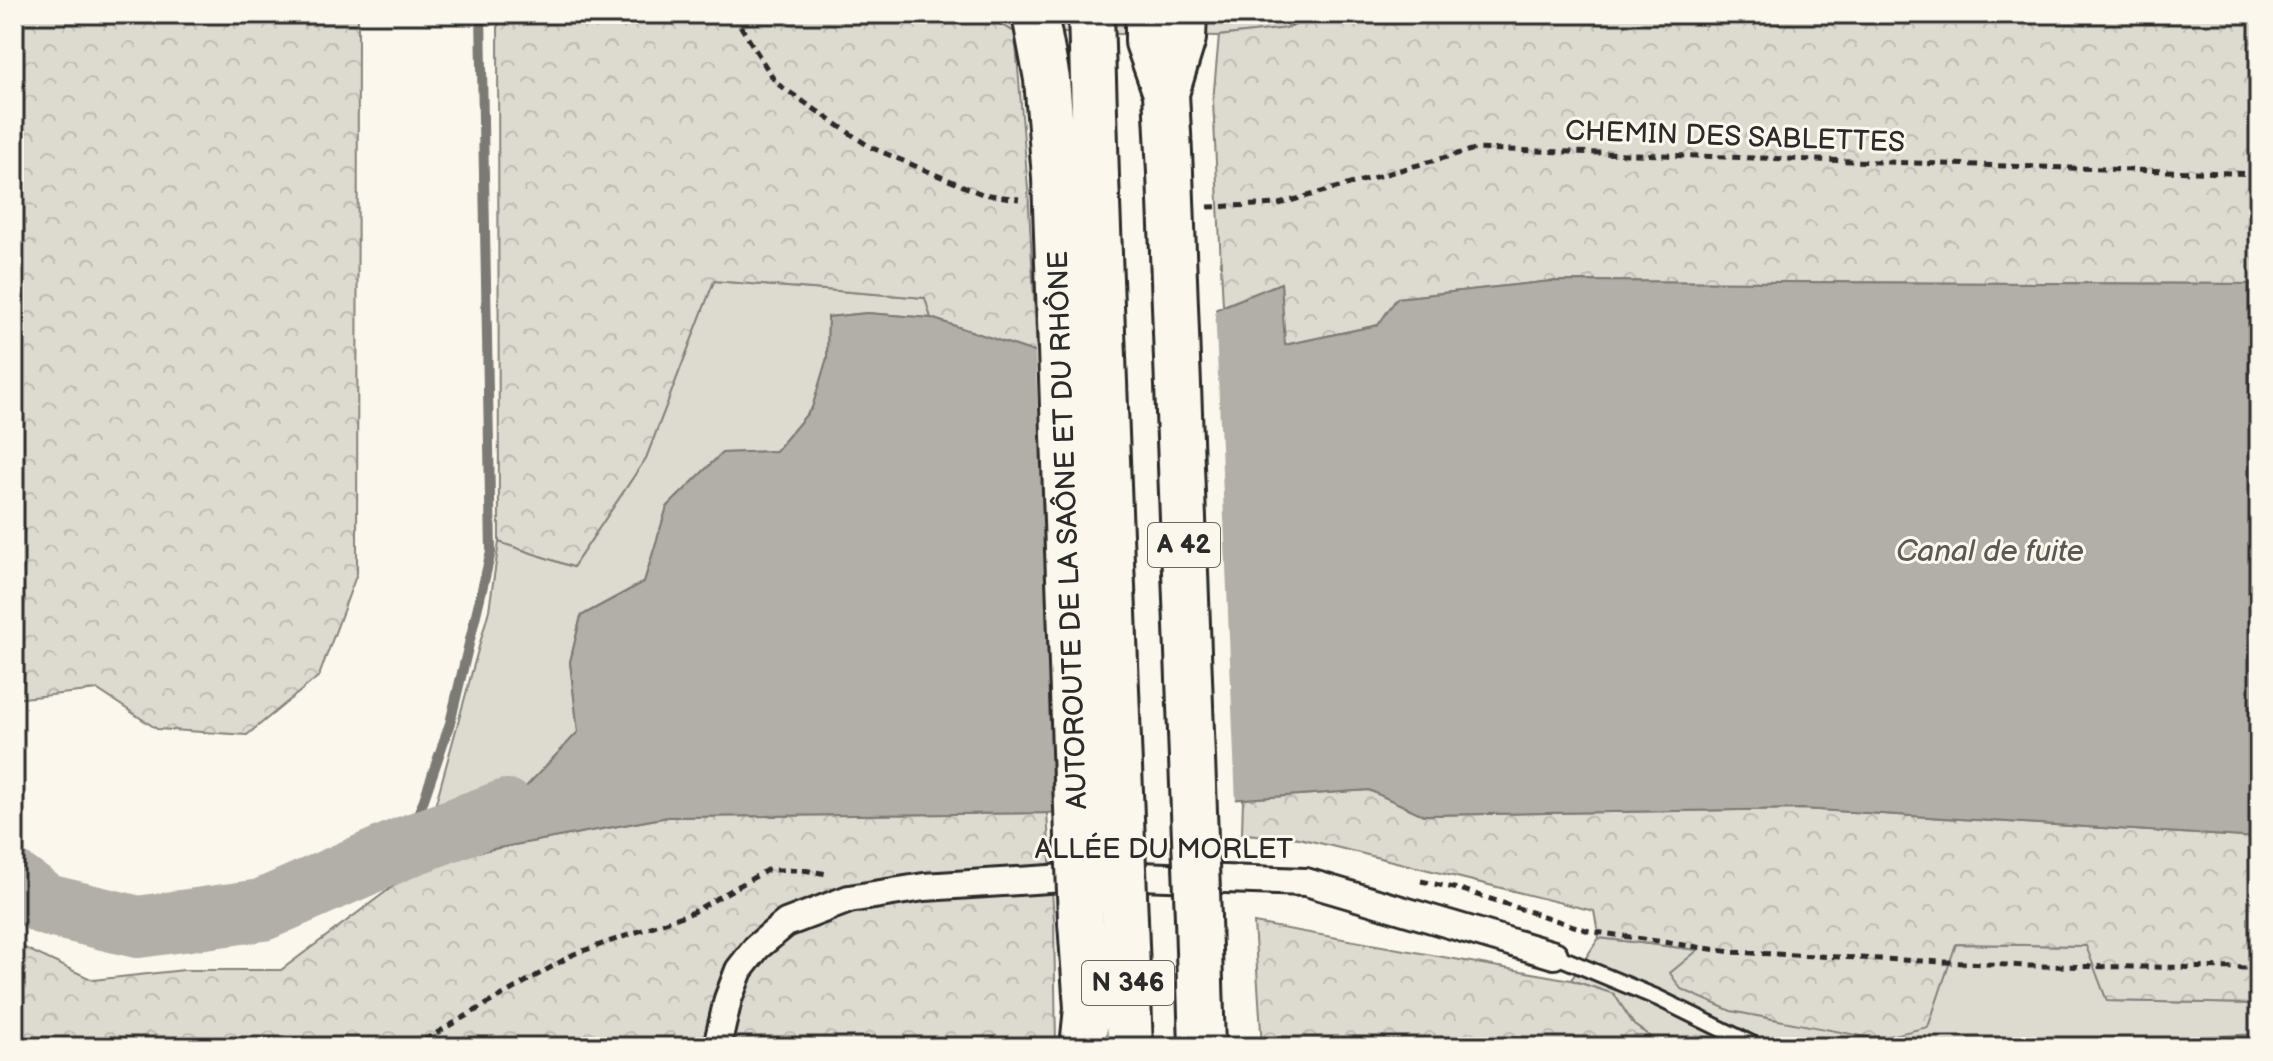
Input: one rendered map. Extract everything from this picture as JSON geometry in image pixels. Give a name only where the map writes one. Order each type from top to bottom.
[{"type":"highway","name":"AUTOROUTE DE LA SAÔNE ET DU RHÔNE","points":[[1035,14],[1047,79],[1059,184],[1087,1034]]},
{"type":"highway","name":"N 346","points":[[1091,14],[1094,80],[1059,184],[1125,920],[1130,1047]]},
{"type":"highway","name":"A 42","points":[[1166,27],[1202,1047]]},
{"type":"street","name":"ALLÉE DU MORLET","points":[[717,1047],[728,999],[739,970],[757,947],[786,923],[849,899],[924,887],[1111,875],[1306,882],[1554,955]]},
{"type":"lane","name":"ALLÉE DU MORLET","points":[[1554,955],[1658,998],[1758,1047]]},
{"type":"path","points":[[733,14],[776,83],[870,147],[982,194],[1059,184]]},
{"type":"path","name":"CHEMIN DES SABLETTES","points":[[1201,207],[1279,204],[1475,149],[2259,174]]},
{"type":"path","points":[[412,1047],[574,954],[691,913],[767,870],[830,874]]},
{"type":"green space","points":[[14,14],[358,14],[357,573],[319,676],[247,735],[157,729],[98,690],[14,699]]},
{"type":"green space","points":[[498,14],[980,14],[1015,32],[1037,353],[931,318],[925,298],[714,281],[646,458],[573,567],[499,542]]},
{"type":"green space","points":[[980,14],[1323,14],[1288,28],[1219,36],[1015,32]]},
{"type":"green space","points":[[1323,14],[2259,14],[2259,284],[1552,281],[1398,298],[1379,325],[1284,345],[1281,283],[1223,306],[1213,101],[1219,36],[1288,28]]},
{"type":"green space","points":[[714,281],[926,298],[931,318],[867,313],[828,317],[827,358],[812,408],[776,451],[722,453],[667,507],[644,582],[581,616],[570,662],[578,732],[523,790],[429,828],[489,610],[499,542],[573,567],[646,458]]},
{"type":"green space","points":[[1369,790],[1424,815],[1803,809],[2259,838],[2259,1004],[2107,1001],[2086,946],[1956,944],[1928,1027],[1877,1039],[1731,1011],[1681,989],[1670,973],[1698,950],[1599,938],[1594,911],[1299,838],[1242,834],[1243,799]]},
{"type":"green space","points":[[1047,813],[1054,921],[1056,1047],[14,1047],[14,943],[93,980],[184,970],[281,970],[427,861],[668,817]]},
{"type":"green space","points":[[1254,923],[1571,980],[1614,994],[1634,1025],[1665,1047],[1262,1047]]},
{"type":"green space","points":[[1599,938],[1699,950],[1928,1027],[1955,944],[2087,946],[2107,1001],[2259,1004],[2259,1034],[2088,1043],[2088,1047],[1665,1047],[1634,1025],[1614,994],[1571,980]]},
{"type":"water","name":"Canal de fuite","points":[[1552,281],[2259,284],[2259,838],[1803,809],[1423,815],[1369,790],[1047,813],[668,817],[427,861],[429,828],[523,790],[578,732],[570,662],[581,616],[644,582],[667,507],[722,453],[776,451],[812,408],[827,358],[828,317],[867,313],[931,318],[1037,353],[1175,326],[1281,283],[1285,345],[1378,325],[1397,298]]},
{"type":"pier","points":[[1215,305],[1236,804],[1057,816],[1035,349],[1113,328],[1174,322]]},
{"type":"waterway","points":[[408,846],[450,723],[491,552],[481,14]]},
{"type":"waterway","points":[[14,882],[46,905],[138,927],[262,910],[408,846],[506,810]]}]
